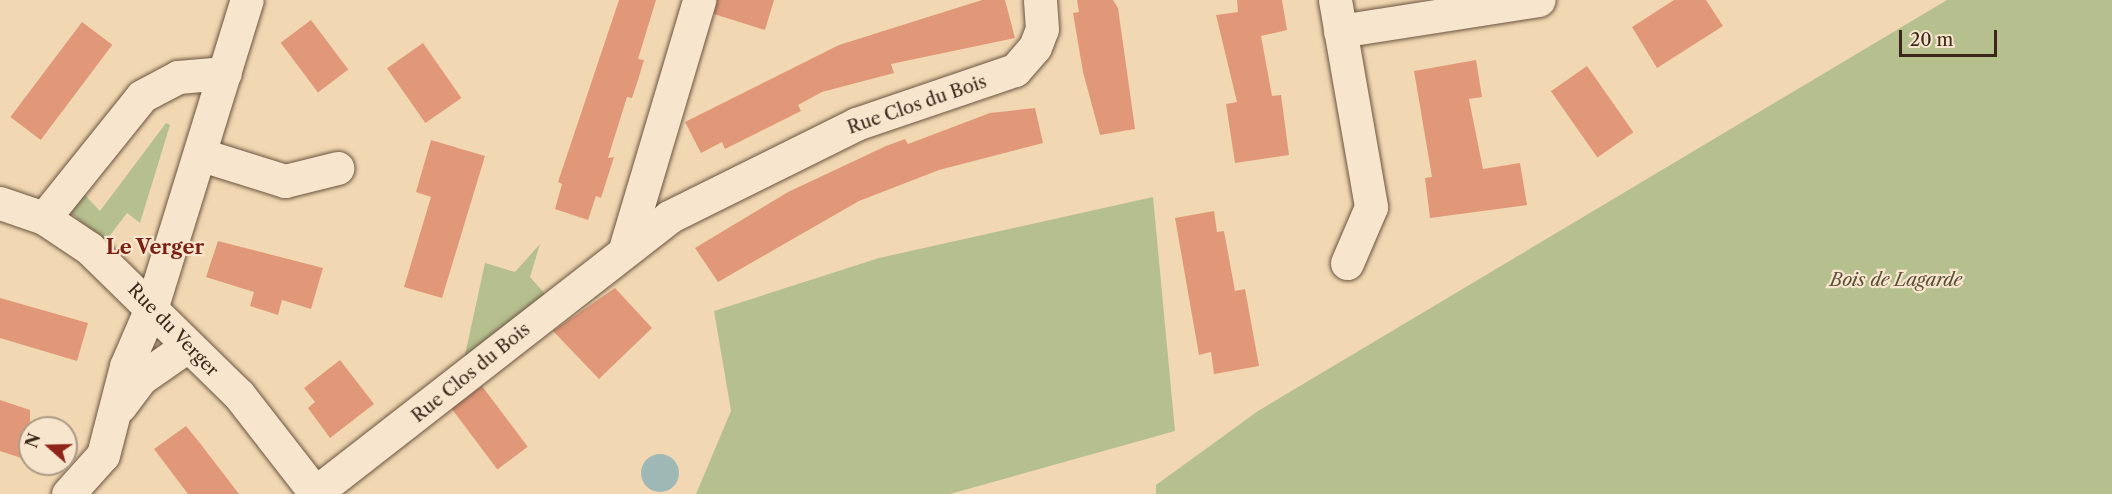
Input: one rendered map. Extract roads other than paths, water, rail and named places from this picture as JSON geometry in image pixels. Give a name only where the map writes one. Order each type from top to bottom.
[{"type":"street","points":[[68,494],[103,454],[120,406],[126,366],[152,306],[202,155],[247,0]]},
{"type":"street","points":[[625,249],[699,0]]},
{"type":"street","name":"Rue Clos du Bois","points":[[316,494],[625,249],[669,217],[846,129],[1015,70],[1035,47],[1042,29],[1040,0]]},
{"type":"street","points":[[1347,263],[1371,207],[1337,16],[1539,0]]},
{"type":"street","points":[[44,218],[142,96],[178,77],[225,73]]},
{"type":"street","points":[[202,155],[285,181],[337,168]]},
{"type":"street","name":"Rue du Verger","points":[[0,203],[44,218],[90,248],[152,306],[186,347],[238,395],[316,494]]},
{"type":"street","points":[[120,406],[140,379],[186,347]]},
{"type":"water","points":[[660,454],[673,460],[679,473],[673,486],[660,492],[647,486],[641,473],[647,460]]},
{"type":"district","name":"Le Verger","points":[[155,247]]},
{"type":"park label","name":"Bois de Lagarde","points":[[1896,280]]}]
